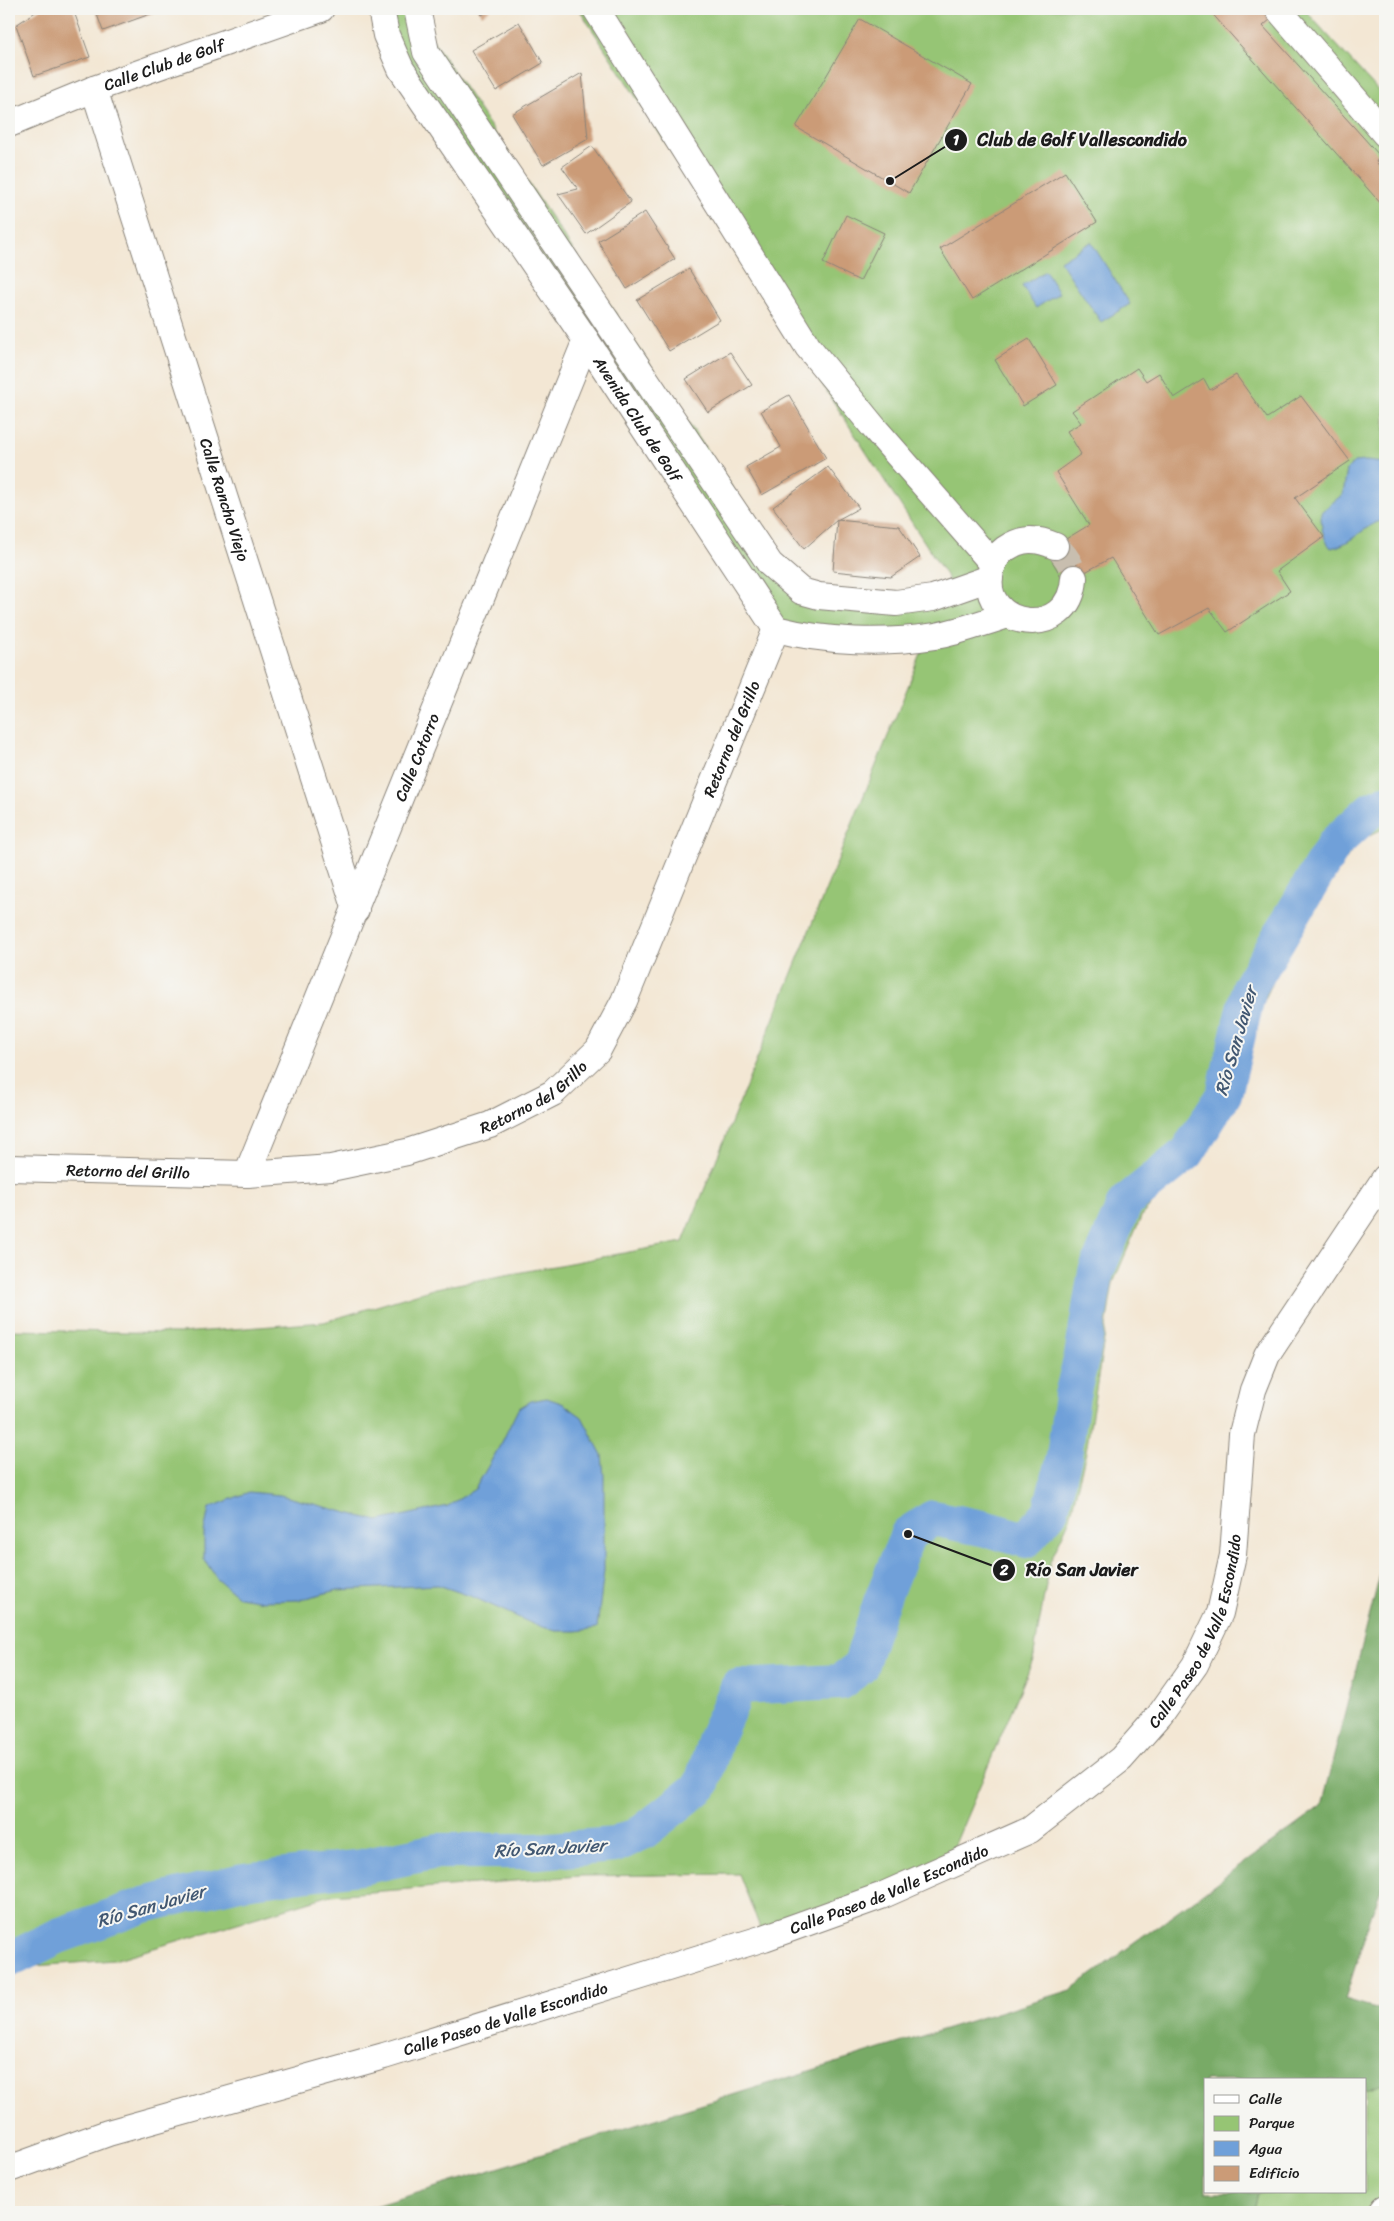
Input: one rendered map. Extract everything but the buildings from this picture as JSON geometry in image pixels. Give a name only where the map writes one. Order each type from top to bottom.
[{"type":"street","name":"Calle Club de Golf","points":[[9,124],[94,89],[321,9]]},
{"type":"street","name":"Avenida Club de Golf","points":[[381,9],[386,35],[401,70],[586,340],[769,619]]},
{"type":"street","name":"Avenida Club de Golf","points":[[417,9],[426,52],[770,564],[801,591],[819,596],[896,603],[933,598],[991,571],[1001,551],[1013,543],[1027,539],[1042,540],[1055,546]]},
{"type":"street","points":[[596,9],[808,346],[991,571],[994,599],[1008,615],[1022,621],[1036,622],[1050,618],[1062,609],[1070,597],[1074,578]]},
{"type":"street","points":[[1278,9],[1385,134]]},
{"type":"street","points":[[401,70],[426,52]]},
{"type":"street","name":"Calle Rancho Viejo","points":[[94,89],[356,910]]},
{"type":"street","name":"Calle Cotorro","points":[[247,1174],[356,910],[586,340]]},
{"type":"street","name":"Retorno del Grillo","points":[[9,1168],[247,1174],[331,1168],[408,1152],[490,1125],[553,1093],[598,1050],[624,1001],[769,619],[787,579]]},
{"type":"street","points":[[815,636],[819,596]]},
{"type":"street","points":[[769,619],[815,636],[890,641],[936,636],[1008,615]]},
{"type":"street","name":"Calle Paseo de Valle Escondido","points":[[9,2169],[108,2133],[384,2056],[764,1938],[881,1896],[1030,1830],[1121,1759],[1160,1716],[1194,1665],[1220,1613],[1233,1556],[1242,1434],[1253,1390],[1267,1355],[1385,1178]]},
{"type":"street","points":[[1382,2212],[1385,2208]]},
{"type":"green space","points":[[381,9],[417,9],[418,18],[801,591],[896,603],[949,580],[579,9],[1304,9],[1385,98],[1385,828],[1359,840],[1299,926],[1263,1003],[1244,1077],[1224,1125],[1142,1215],[1113,1283],[1086,1452],[1069,1521],[1050,1562],[1033,1660],[945,1868],[764,1938],[739,1874],[580,1876],[331,1895],[114,1960],[9,1968],[9,1330],[181,1333],[324,1322],[436,1288],[683,1242],[928,637],[776,629],[401,69]]},
{"type":"green space","points":[[1385,1555],[1385,1880],[1373,1910],[1345,1999],[1385,2011],[1385,2083],[1366,2090],[1366,2078],[1204,2078],[1204,2194],[1258,2194],[1253,2212],[356,2212],[1070,1990],[1321,1807]]},
{"type":"green space","points":[[1385,2083],[1385,2208],[1382,2212],[1253,2212],[1258,2194],[1366,2194],[1366,2090]]},
{"type":"water","points":[[1091,242],[1130,304],[1101,322],[1060,261]]},
{"type":"water","points":[[1045,271],[1059,293],[1036,308],[1022,286]]},
{"type":"water","points":[[1354,462],[1385,463],[1385,520],[1371,525],[1346,542],[1331,548],[1323,531],[1321,512],[1343,494],[1347,469]]},
{"type":"water","points":[[547,1398],[564,1404],[582,1417],[602,1455],[604,1476],[604,1571],[597,1628],[577,1631],[556,1631],[533,1624],[473,1597],[438,1585],[337,1590],[299,1600],[263,1601],[239,1597],[217,1579],[204,1559],[204,1532],[209,1508],[249,1492],[280,1495],[378,1521],[448,1506],[475,1489],[502,1442],[518,1409],[530,1401]]},
{"type":"waterway","name":"Río San Javier","points":[[9,1958],[16,1957],[58,1936],[144,1905],[243,1881],[361,1867],[437,1851],[537,1851],[615,1845],[643,1832],[701,1786],[717,1735],[738,1687],[840,1682],[860,1667],[881,1602],[908,1534],[933,1518],[987,1529],[1026,1540],[1050,1512],[1064,1457],[1072,1395],[1082,1356],[1096,1272],[1125,1203],[1187,1153],[1224,1094],[1249,988],[1335,843],[1372,809],[1385,803]]},
{"type":"tunnel","points":[[1055,546],[1068,560],[1074,578]]},
{"type":"place","name":"Club de Golf Vallescondido","points":[[890,181]]},
{"type":"place","name":"Río San Javier","points":[[908,1534]]}]
